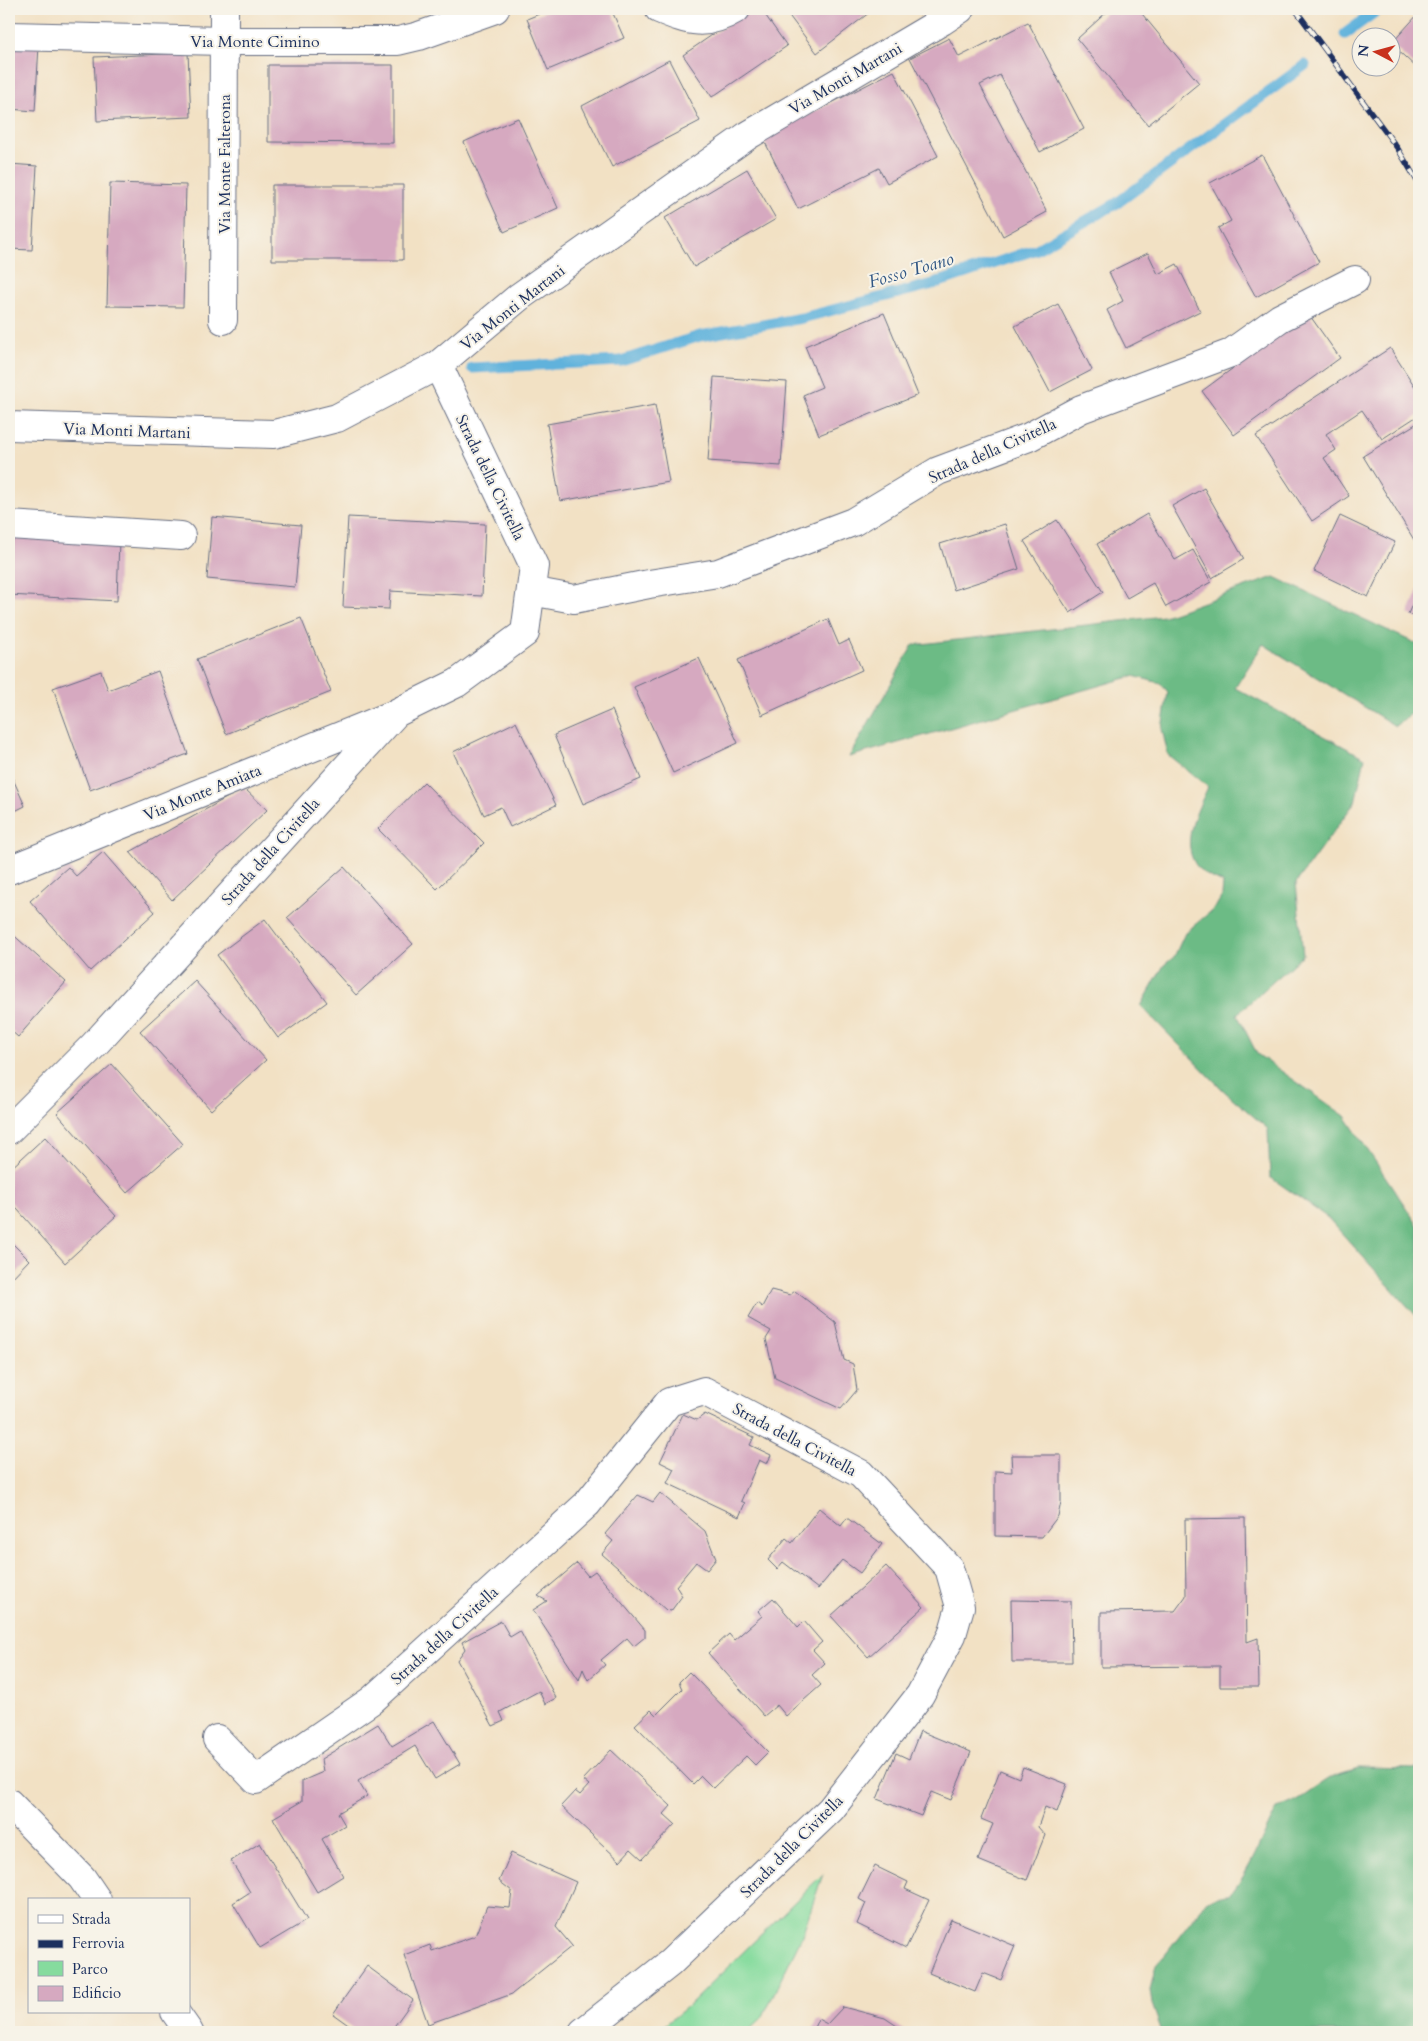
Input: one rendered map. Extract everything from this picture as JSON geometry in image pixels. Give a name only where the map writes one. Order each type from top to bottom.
[{"type":"street","name":"Via Monte Falterona","points":[[223,320],[224,9]]},
{"type":"street","name":"Via Monte Cimino","points":[[9,36],[224,41],[398,41],[420,36],[495,9]]},
{"type":"street","points":[[659,9],[679,17],[705,22],[721,18],[736,9]]},
{"type":"street","name":"Via Monti Martani","points":[[9,426],[274,434],[337,418],[438,365],[519,297],[747,136],[944,13]]},
{"type":"street","name":"Strada della Civitella","points":[[530,591],[574,599],[718,573],[853,522],[938,471],[1029,437],[1081,409],[1231,353],[1280,318],[1354,280]]},
{"type":"street","name":"Strada della Civitella","points":[[9,1130],[94,1045],[396,713],[457,683],[525,633],[534,566],[438,365]]},
{"type":"street","points":[[9,525],[181,536]]},
{"type":"street","name":"Via Monte Amiata","points":[[9,870],[396,713]]},
{"type":"street","name":"Strada della Civitella","points":[[217,1739],[256,1780],[372,1700],[587,1504],[669,1402],[704,1390],[861,1474],[949,1568],[960,1607],[952,1635],[920,1695],[831,1809],[670,1963],[584,2032]]},
{"type":"street","points":[[9,1803],[82,1878],[96,1898]]},
{"type":"street","points":[[176,2014],[189,2032]]},
{"type":"green space","points":[[1274,577],[1419,645],[1419,708],[1395,726],[1263,644],[1235,688],[1365,758],[1355,802],[1296,883],[1303,955],[1237,1014],[1257,1054],[1345,1116],[1419,1227],[1419,1319],[1328,1218],[1270,1177],[1268,1129],[1223,1090],[1141,1006],[1164,965],[1174,957],[1185,933],[1215,908],[1222,896],[1223,883],[1201,871],[1193,860],[1190,849],[1192,828],[1208,787],[1168,755],[1162,729],[1168,692],[1160,683],[1133,676],[849,757],[913,645],[1164,616]]},
{"type":"green space","points":[[1358,1768],[1419,1769],[1419,2032],[1162,2032],[1152,2004],[1150,1990],[1156,1965],[1206,1902],[1217,1896],[1230,1895],[1238,1885],[1277,1808],[1299,1799],[1335,1775]]},
{"type":"green space","points":[[823,1874],[801,1938],[762,2018],[747,2032],[656,2032],[687,2007]]},
{"type":"building","points":[[551,9],[611,9],[624,38],[548,70],[527,19]]},
{"type":"building","points":[[750,9],[761,9],[787,46],[712,97],[683,55]]},
{"type":"building","points":[[784,9],[874,9],[817,53]]},
{"type":"building","points":[[1110,9],[1138,9],[1199,83],[1148,125],[1077,39]]},
{"type":"building","points":[[1419,13],[1419,70],[1400,52],[1400,34]]},
{"type":"building","points":[[1028,22],[1084,129],[1040,152],[1000,75],[980,85],[1047,212],[1003,236],[910,58],[949,38],[959,57]]},
{"type":"building","points":[[9,44],[39,46],[35,111],[9,109]]},
{"type":"building","points":[[188,53],[191,117],[97,121],[94,57]]},
{"type":"building","points":[[669,60],[700,121],[612,167],[582,106]]},
{"type":"building","points":[[268,65],[393,65],[393,143],[268,142]]},
{"type":"building","points":[[894,71],[938,156],[887,183],[879,168],[798,209],[763,138]]},
{"type":"building","points":[[518,118],[558,208],[504,232],[464,142]]},
{"type":"building","points":[[1262,155],[1319,262],[1256,297],[1218,228],[1231,221],[1210,183]]},
{"type":"building","points":[[9,164],[37,166],[32,250],[9,249]]},
{"type":"building","points":[[747,169],[776,219],[694,267],[665,218]]},
{"type":"building","points":[[110,183],[186,185],[183,307],[107,306]]},
{"type":"building","points":[[272,185],[403,185],[403,260],[272,260]]},
{"type":"building","points":[[1148,253],[1158,274],[1177,264],[1200,311],[1126,348],[1107,310],[1123,301],[1109,272]]},
{"type":"building","points":[[1058,304],[1092,370],[1050,392],[1015,326]]},
{"type":"building","points":[[884,313],[918,395],[819,435],[803,395],[822,387],[805,346]]},
{"type":"building","points":[[1308,313],[1340,358],[1234,435],[1202,391]]},
{"type":"building","points":[[1390,348],[1419,393],[1419,415],[1382,439],[1362,410],[1326,434],[1336,450],[1324,458],[1349,496],[1312,521],[1256,436]]},
{"type":"building","points":[[714,377],[787,382],[781,466],[708,461]]},
{"type":"building","points":[[655,405],[669,482],[560,501],[547,424]]},
{"type":"building","points":[[1419,422],[1419,548],[1363,456]]},
{"type":"building","points":[[1204,488],[1244,559],[1212,578],[1172,506]]},
{"type":"building","points":[[1147,514],[1175,560],[1193,550],[1211,582],[1166,607],[1153,583],[1127,598],[1097,544]]},
{"type":"building","points":[[1340,516],[1395,542],[1368,597],[1314,571]]},
{"type":"building","points":[[212,517],[301,525],[295,587],[207,579]]},
{"type":"building","points":[[348,517],[485,524],[482,596],[390,591],[389,609],[343,607]]},
{"type":"building","points":[[1057,520],[1103,592],[1070,613],[1024,541]]},
{"type":"building","points":[[1005,524],[1019,569],[954,590],[940,544]]},
{"type":"building","points":[[9,534],[119,539],[117,601],[9,595]]},
{"type":"building","points":[[1419,588],[1419,619],[1408,614]]},
{"type":"building","points":[[301,618],[331,692],[226,734],[197,659]]},
{"type":"building","points":[[828,619],[839,645],[849,640],[862,670],[762,715],[738,660]]},
{"type":"building","points":[[699,658],[738,743],[673,773],[634,687]]},
{"type":"building","points":[[101,671],[108,690],[158,671],[188,754],[90,790],[53,688]]},
{"type":"building","points":[[612,710],[641,779],[583,804],[554,735]]},
{"type":"building","points":[[516,722],[556,805],[510,827],[501,807],[484,815],[453,752]]},
{"type":"building","points":[[9,770],[25,806],[9,814]]},
{"type":"building","points":[[424,782],[484,843],[437,889],[378,829]]},
{"type":"building","points":[[244,788],[267,810],[172,900],[130,852]]},
{"type":"building","points":[[103,852],[155,912],[90,971],[30,901],[68,867],[76,876]]},
{"type":"building","points":[[344,867],[413,944],[356,995],[287,918]]},
{"type":"building","points":[[265,919],[327,1002],[278,1038],[217,955]]},
{"type":"building","points":[[9,931],[66,982],[18,1037],[9,1029]]},
{"type":"building","points":[[195,981],[266,1060],[211,1110],[140,1031]]},
{"type":"building","points":[[112,1064],[183,1144],[127,1193],[57,1113]]},
{"type":"building","points":[[45,1137],[116,1216],[65,1263],[9,1200],[9,1170]]},
{"type":"building","points":[[9,1240],[29,1260],[9,1281]]},
{"type":"building","points":[[771,1290],[790,1295],[795,1291],[835,1322],[844,1360],[853,1364],[857,1390],[841,1409],[775,1378],[766,1339],[771,1331],[748,1318],[757,1303],[762,1307]]},
{"type":"building","points":[[683,1414],[697,1420],[705,1414],[754,1437],[750,1445],[771,1455],[767,1464],[759,1460],[741,1501],[745,1503],[739,1517],[667,1483],[674,1469],[660,1462]]},
{"type":"building","points":[[1011,1455],[1061,1455],[1061,1502],[1058,1516],[1042,1537],[995,1536],[995,1471],[1012,1472]]},
{"type":"building","points":[[660,1493],[705,1531],[716,1559],[707,1570],[696,1562],[676,1586],[682,1596],[671,1611],[666,1610],[602,1554],[613,1541],[605,1534],[638,1495],[653,1502]]},
{"type":"building","points":[[819,1508],[841,1526],[847,1518],[882,1544],[860,1573],[842,1560],[818,1589],[783,1562],[777,1569],[768,1560],[786,1538],[792,1543]]},
{"type":"building","points":[[1245,1518],[1247,1642],[1258,1638],[1259,1687],[1220,1687],[1220,1666],[1101,1667],[1101,1612],[1175,1611],[1186,1596],[1185,1519]]},
{"type":"building","points":[[577,1563],[588,1576],[595,1571],[645,1630],[645,1637],[634,1646],[627,1638],[601,1660],[605,1665],[588,1680],[583,1669],[579,1680],[533,1610],[547,1601],[538,1596]]},
{"type":"building","points":[[886,1566],[924,1607],[868,1657],[831,1616]]},
{"type":"building","points":[[773,1598],[798,1627],[804,1621],[822,1642],[813,1650],[825,1663],[812,1675],[821,1685],[786,1716],[777,1705],[764,1716],[708,1653],[729,1634],[734,1640],[762,1616],[758,1611]]},
{"type":"building","points":[[1011,1600],[1071,1601],[1072,1662],[1012,1662]]},
{"type":"building","points":[[501,1621],[510,1637],[520,1631],[556,1698],[545,1704],[539,1691],[500,1712],[504,1721],[493,1726],[457,1660],[465,1649],[462,1642]]},
{"type":"building","points":[[689,1672],[768,1752],[755,1765],[746,1756],[713,1788],[701,1776],[693,1784],[635,1725],[651,1710],[656,1715],[682,1689],[679,1682]]},
{"type":"building","points":[[434,1721],[460,1764],[435,1779],[415,1746],[358,1781],[367,1796],[338,1813],[345,1825],[322,1839],[343,1876],[317,1892],[273,1818],[302,1801],[302,1781],[323,1772],[321,1759],[378,1724],[392,1746]]},
{"type":"building","points":[[920,1731],[971,1752],[951,1800],[931,1792],[921,1816],[877,1799],[896,1753],[909,1759]]},
{"type":"building","points":[[611,1750],[671,1806],[664,1814],[675,1824],[642,1859],[631,1849],[620,1861],[561,1806],[575,1791],[580,1795],[589,1785],[583,1780]]},
{"type":"building","points":[[1023,1767],[1067,1784],[1057,1812],[1045,1807],[1038,1827],[1045,1835],[1027,1880],[978,1860],[993,1824],[981,1819],[1000,1770],[1019,1778]]},
{"type":"building","points":[[260,1843],[307,1920],[260,1948],[233,1903],[250,1892],[231,1861]]},
{"type":"building","points":[[511,1853],[576,1882],[556,1927],[572,1946],[512,1994],[428,2024],[404,1955],[430,1945],[432,1951],[475,1936],[487,1906],[510,1908],[512,1891],[499,1881]]},
{"type":"building","points":[[875,1866],[908,1882],[905,1889],[929,1900],[906,1948],[857,1924],[866,1903],[859,1899]]},
{"type":"building","points":[[951,1919],[1015,1946],[1001,1980],[983,1973],[975,1992],[929,1973]]},
{"type":"building","points":[[367,1966],[413,2000],[390,2032],[358,2032],[333,2014]]},
{"type":"building","points":[[843,2007],[885,2018],[906,2032],[812,2032],[818,2019],[827,2024]]},
{"type":"waterway","name":"Fosso Toano","points":[[1345,34],[1379,9]]},
{"type":"waterway","name":"Fosso Toano","points":[[472,368],[621,361],[700,336],[802,318],[933,284],[1037,249],[1117,203],[1305,65]]},
{"type":"railway","points":[[1295,9],[1398,149],[1419,184]]}]
